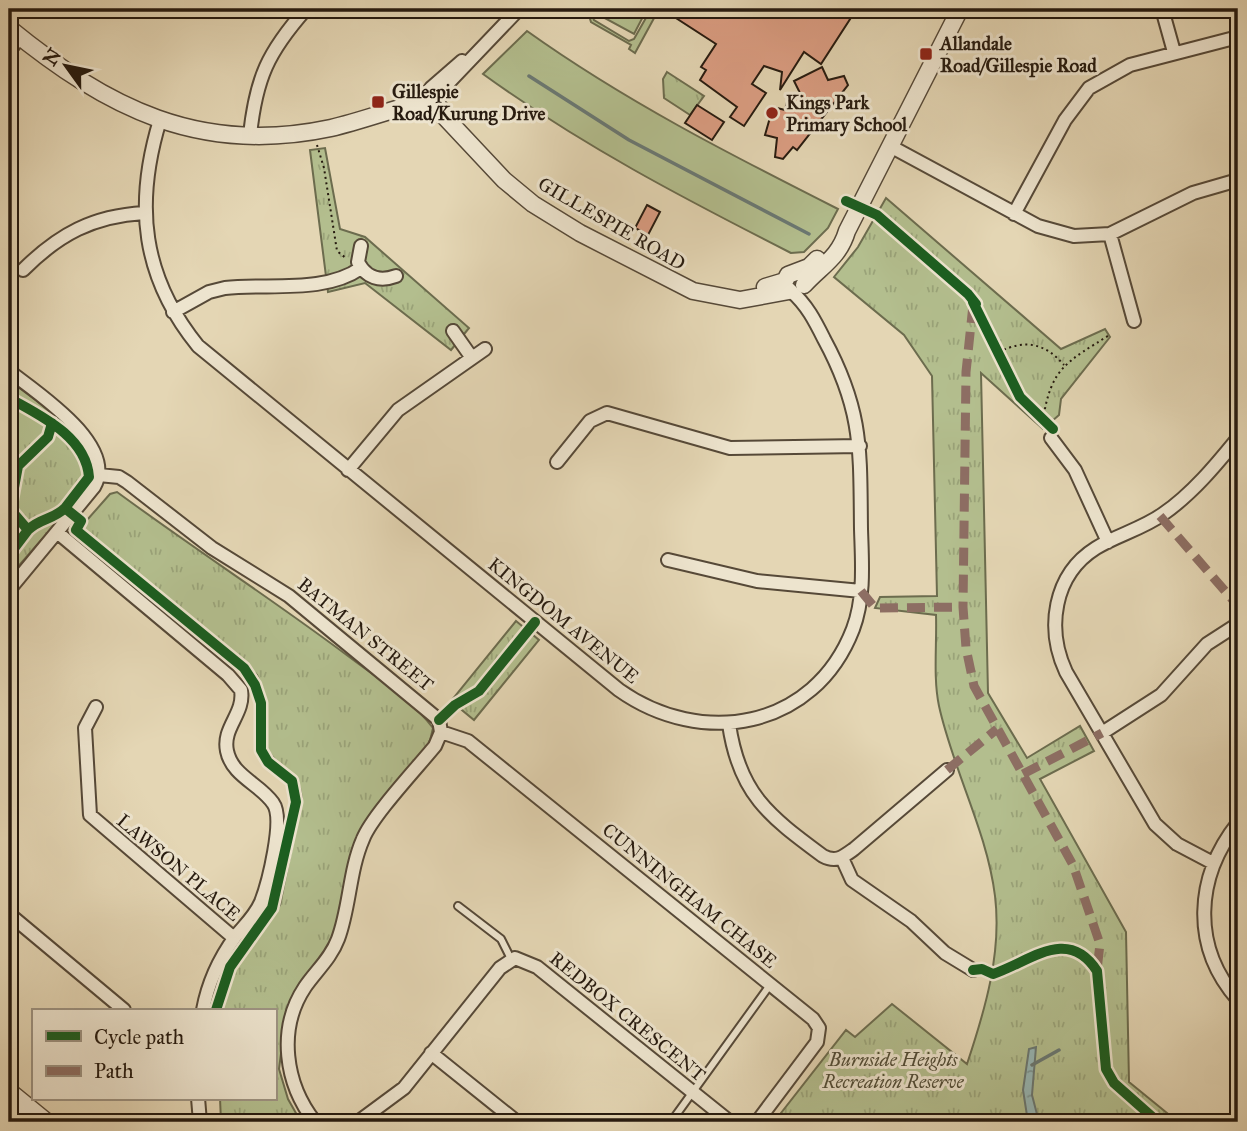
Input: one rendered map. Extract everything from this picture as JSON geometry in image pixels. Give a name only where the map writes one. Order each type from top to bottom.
[{"type":"street","points":[[250,135],[254,98],[267,60],[281,36],[306,9]]},
{"type":"street","points":[[9,51],[14,33],[90,89],[160,120],[202,131],[250,135],[313,131],[370,116],[434,94],[452,67],[481,51],[519,9]]},
{"type":"street","name":"GILLESPIE ROAD","points":[[434,94],[443,115],[504,180],[553,217],[680,286],[725,297],[758,298],[795,285],[847,231],[960,9]]},
{"type":"street","points":[[1162,9],[1174,52]]},
{"type":"street","points":[[1014,214],[1065,120],[1088,88],[1116,70],[1174,52],[1238,37]]},
{"type":"street","name":"KINGDOM AVENUE","points":[[160,120],[148,162],[144,213],[151,258],[173,312],[198,346],[216,364],[633,699],[676,719],[729,724],[780,709],[820,680],[839,657],[853,630],[861,591],[860,446],[855,410],[844,376],[795,285]]},
{"type":"street","points":[[890,146],[1014,214],[1061,234],[1110,234],[1193,192],[1238,180]]},
{"type":"street","points":[[23,270],[52,243],[86,223],[121,214],[144,213]]},
{"type":"street","points":[[1110,234],[1134,321]]},
{"type":"street","points":[[361,246],[358,262],[361,268],[381,279],[396,276]]},
{"type":"street","points":[[173,312],[209,292],[225,288],[329,282],[348,277],[361,268]]},
{"type":"street","points":[[453,331],[472,358]]},
{"type":"street","points":[[348,470],[398,410],[485,349]]},
{"type":"street","points":[[9,371],[77,428],[97,458],[99,475],[94,487],[9,590]]},
{"type":"street","points":[[557,462],[590,421],[607,413],[730,448],[860,446]]},
{"type":"street","points":[[1052,433],[1075,470],[1108,542]]},
{"type":"street","points":[[1213,863],[1177,844],[1155,824],[1062,662],[1055,623],[1058,599],[1069,575],[1090,553],[1176,505],[1238,438]]},
{"type":"street","name":"BATMAN STREET","points":[[99,475],[119,477],[127,482],[212,548],[289,596],[428,708],[439,720],[441,733]]},
{"type":"street","points":[[57,532],[229,675],[242,691],[242,707],[227,733],[227,752],[235,768],[273,803],[278,817],[262,899],[217,966],[203,1009]]},
{"type":"street","points":[[668,560],[750,580],[861,591]]},
{"type":"street","points":[[1102,733],[1161,695],[1207,643],[1238,624]]},
{"type":"street","name":"LAWSON PLACE","points":[[96,707],[85,728],[90,815],[234,938]]},
{"type":"street","points":[[729,724],[738,767],[751,793],[823,856],[842,858],[947,770]]},
{"type":"street","points":[[315,1122],[300,1097],[289,1066],[287,1049],[292,1013],[305,986],[337,942],[363,837],[435,746],[441,733]]},
{"type":"street","name":"CUNNINGHAM CHASE","points":[[441,733],[468,741],[813,1019],[819,1035],[814,1048],[757,1122]]},
{"type":"street","points":[[1238,822],[1213,863],[1206,884],[1204,924],[1213,960],[1238,1000]]},
{"type":"street","points":[[842,858],[852,880],[911,921],[945,953],[973,970]]},
{"type":"street","points":[[9,914],[123,1009]]},
{"type":"street","name":"REDBOX CRESCENT","points":[[511,959],[520,958],[537,967],[730,1122]]},
{"type":"street","points":[[358,1122],[396,1095],[500,968],[511,959]]},
{"type":"street","points":[[431,1053],[517,1122]]},
{"type":"street","points":[[9,1091],[47,1122]]},
{"type":"street","points":[[198,1100],[200,1122]]},
{"type":"street","points":[[9,1110],[23,1122]]},
{"type":"lane","points":[[458,906],[501,939],[511,959]]},
{"type":"lane","points":[[671,1122],[690,1091],[770,984]]},
{"type":"path","points":[[313,131],[324,168],[337,251],[361,268]]},
{"type":"path","points":[[1043,421],[1050,384],[1065,365],[1111,334]]},
{"type":"path","points":[[999,353],[1021,343],[1039,346],[1065,365]]},
{"type":"path","points":[[1035,412],[1052,433]]},
{"type":"green space","points":[[587,9],[647,9],[634,34],[590,10],[594,20],[629,41],[634,39],[651,9],[659,9],[635,53],[629,49],[631,45],[591,22]]},
{"type":"green space","points":[[527,31],[640,104],[838,209],[828,228],[804,252],[791,253],[672,191],[520,100],[483,74]]},
{"type":"green space","points":[[667,72],[704,96],[690,115],[664,98],[663,79]]},
{"type":"green space","points":[[325,148],[340,229],[365,237],[469,328],[451,350],[365,283],[328,292],[310,150]]},
{"type":"green space","name":"Burnside Heights Recreation Reserve","points":[[886,198],[1061,349],[1105,329],[1110,337],[1061,399],[1059,415],[1043,429],[981,373],[988,693],[1027,758],[1080,726],[1094,751],[1040,779],[1126,932],[1129,1082],[1178,1122],[774,1122],[846,1030],[855,1037],[892,1004],[967,1064],[986,1002],[994,960],[997,917],[991,872],[945,730],[937,695],[936,615],[875,608],[880,597],[937,596],[932,376],[904,335],[834,277],[858,247]]},
{"type":"green space","points":[[9,380],[65,424],[86,451],[91,467],[90,484],[9,577]]},
{"type":"green space","points":[[117,492],[291,614],[404,698],[433,728],[429,745],[361,831],[333,939],[285,1023],[279,1069],[288,1099],[301,1122],[221,1122],[220,1100],[276,1100],[276,1009],[220,1009],[231,975],[280,905],[302,798],[300,788],[266,749],[266,703],[257,675],[80,528],[110,494]]},
{"type":"green space","points":[[516,621],[539,640],[474,720],[451,701]]},
{"type":"water","points":[[1036,1047],[1032,1095],[1039,1122],[1028,1122],[1023,1090],[1029,1049]]},
{"type":"building","points":[[662,9],[848,9],[854,13],[821,64],[804,52],[780,90],[782,72],[764,66],[752,84],[766,93],[744,126],[730,117],[737,107],[700,80],[706,70],[701,67],[716,44]]},
{"type":"building","points":[[822,67],[828,80],[844,76],[848,85],[797,150],[793,147],[783,159],[775,157],[777,138],[765,135],[773,107],[785,110],[788,98],[800,93],[794,81]]},
{"type":"building","points":[[697,105],[724,122],[712,140],[685,123]]},
{"type":"building","points":[[647,205],[660,212],[648,235],[635,228]]},
{"type":"waterway","points":[[529,76],[629,140],[809,234]]},
{"type":"waterway","points":[[1032,1065],[1059,1050]]},
{"type":"marked path","points":[[973,305],[966,372],[963,607],[966,648],[974,686],[1073,865],[1100,944],[1097,970]]},
{"type":"marked path","points":[[1160,516],[1238,606]]},
{"type":"marked path","points":[[861,591],[875,608],[963,607]]},
{"type":"marked path","points":[[947,770],[997,729]]},
{"type":"marked path","points":[[1023,774],[1102,733]]},
{"type":"cycle path","points":[[846,201],[877,215],[968,294],[976,304],[973,302],[1020,397],[1053,429]]},
{"type":"cycle path","points":[[9,398],[59,428],[70,438],[86,463],[89,477],[65,508]]},
{"type":"cycle path","points":[[9,555],[28,530],[10,509],[18,466],[48,437],[52,423]]},
{"type":"cycle path","points":[[28,530],[65,508],[81,521],[76,530],[244,668],[255,685],[261,703],[261,750],[268,762],[292,781],[296,802],[272,908],[230,967],[216,1009]]},
{"type":"cycle path","points":[[439,720],[455,705],[479,691],[535,622]]},
{"type":"cycle path","points":[[973,970],[982,969],[993,974],[1035,955],[1061,949],[1074,951],[1086,958],[1097,971],[1106,1069],[1114,1083],[1158,1122]]},
{"type":"place","name":"Allandale Road/Gillespie Road","points":[[926,54]]},
{"type":"place","name":"Gillespie Road/Kurung Drive","points":[[378,102]]},
{"type":"place","name":"Kings Park Primary School","points":[[772,113]]}]
